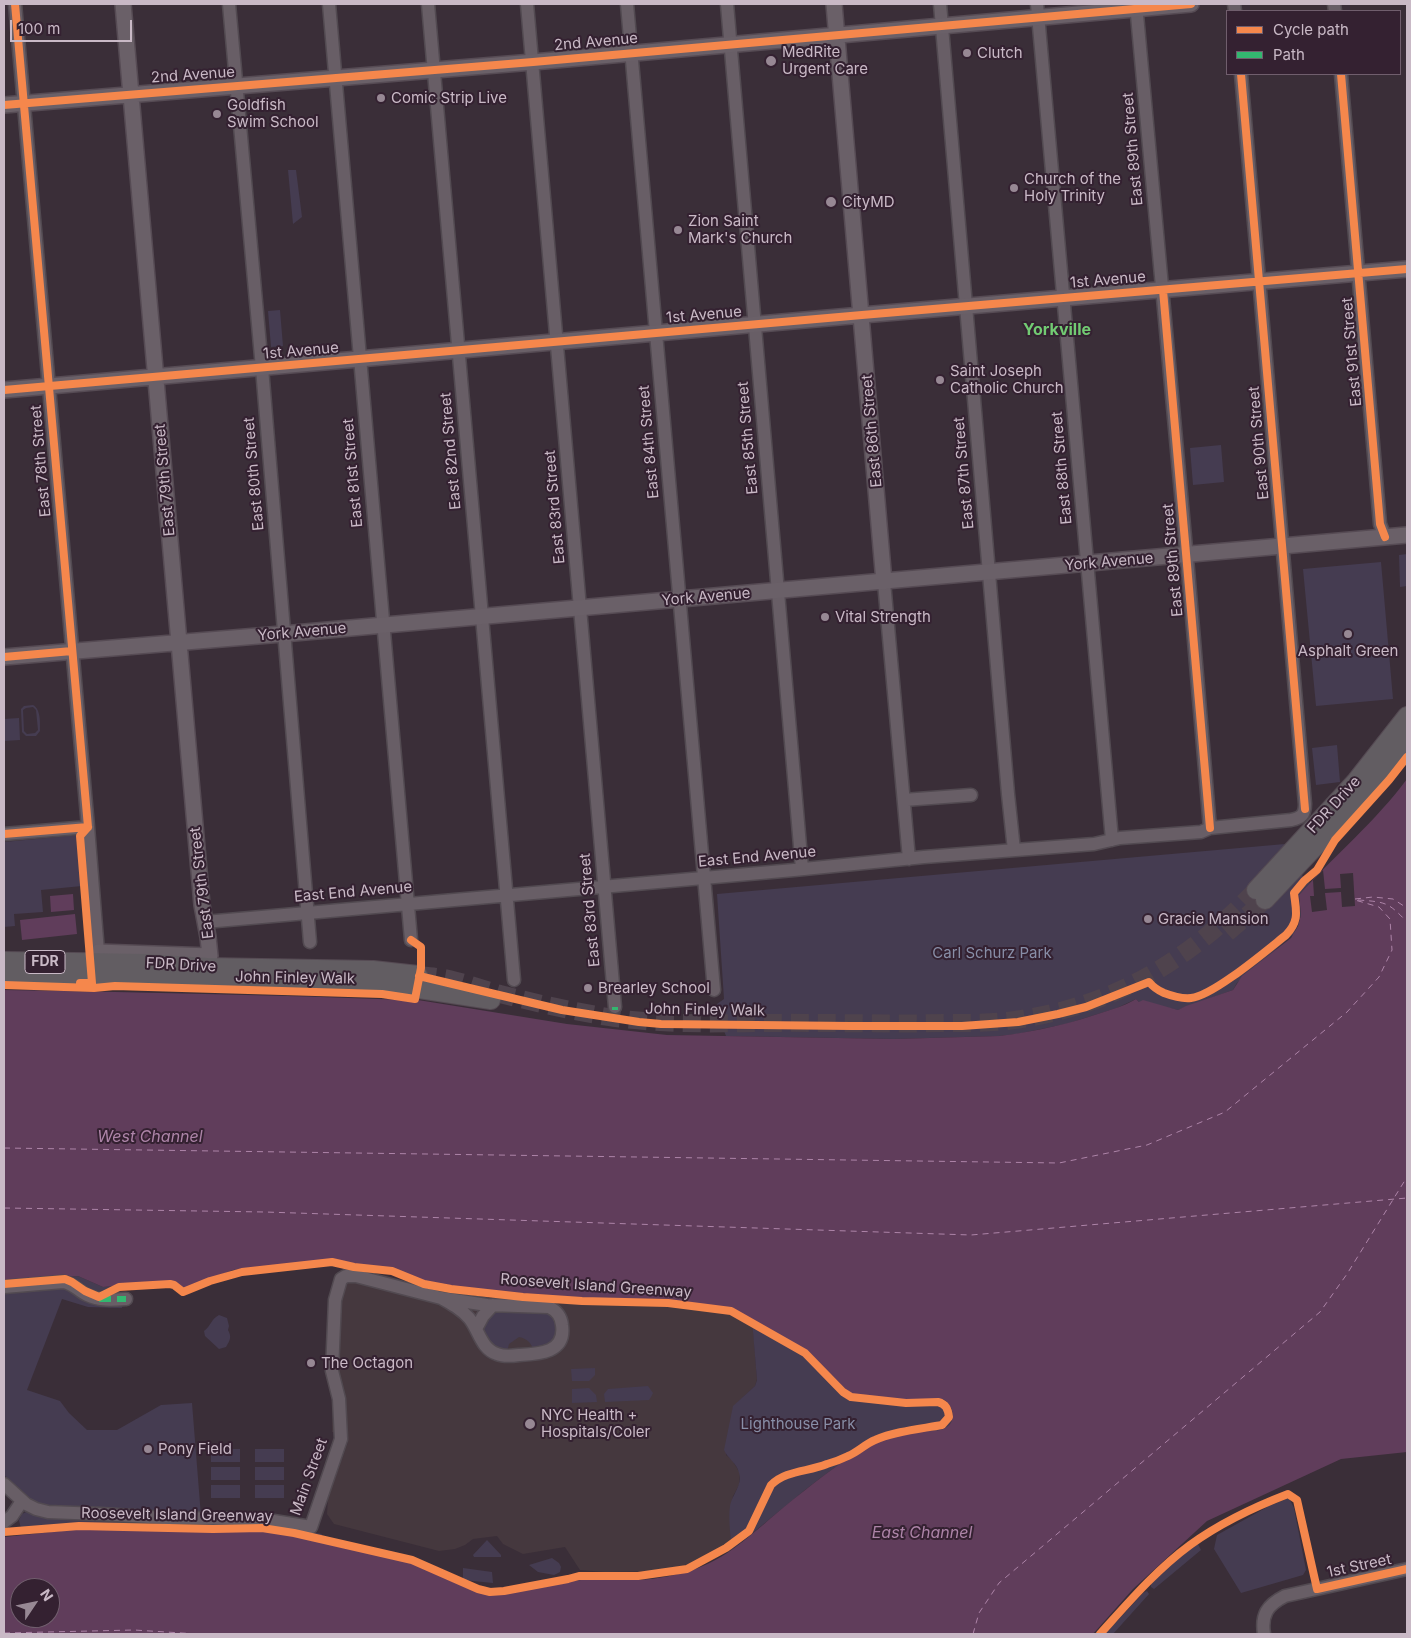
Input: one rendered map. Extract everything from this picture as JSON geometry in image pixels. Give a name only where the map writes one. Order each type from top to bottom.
[{"type":"highway","name":"FDR Drive","points":[[1407,716],[1356,781],[1260,895],[1358,801],[1407,739]]},
{"type":"highway","points":[[4,951],[98,952]]},
{"type":"highway","name":"FDR Drive","points":[[4,961],[373,970],[418,975]]},
{"type":"highway","name":"FDR Drive","points":[[4,974],[146,976],[222,982],[378,984],[491,1000]]},
{"type":"main road","name":"East 79th Street","points":[[123,4],[202,905],[210,956]]},
{"type":"main road","name":"East 86th Street","points":[[834,4],[884,582]]},
{"type":"main road","name":"2nd Avenue","points":[[4,105],[533,62],[941,26],[1038,11],[1191,4]]},
{"type":"main road","name":"1st Avenue","points":[[4,390],[1407,269]]},
{"type":"main road","name":"York Avenue","points":[[4,657],[679,600],[1407,535]]},
{"type":"main road","name":"FDR Drive","points":[[98,952],[210,956]]},
{"type":"street","name":"East 78th Street","points":[[15,4],[98,952]]},
{"type":"street","name":"East 80th Street","points":[[228,4],[262,368],[310,942]]},
{"type":"street","name":"East 81st Street","points":[[329,4],[411,940]]},
{"type":"street","name":"East 82nd Street","points":[[428,4],[514,980]]},
{"type":"street","name":"East 83rd Street","points":[[528,4],[615,1007]]},
{"type":"street","name":"East 84th Street","points":[[627,4],[714,990]]},
{"type":"street","name":"East 85th Street","points":[[727,4],[802,869]]},
{"type":"street","name":"East 87th Street","points":[[940,4],[1014,850]]},
{"type":"street","name":"East 89th Street","points":[[1137,6],[1210,828]]},
{"type":"street","name":"East 88th Street","points":[[1038,11],[1112,840]]},
{"type":"street","name":"East 90th Street","points":[[1240,75],[1305,809]]},
{"type":"street","name":"East 91st Street","points":[[1341,75],[1380,524],[1385,537]]},
{"type":"street","name":"East 86th Street","points":[[884,582],[909,859]]},
{"type":"street","points":[[904,800],[971,795]]},
{"type":"street","name":"East End Avenue","points":[[205,922],[1094,844],[1120,838],[1201,832],[1210,828],[1296,819],[1304,814],[1305,809]]},
{"type":"street","points":[[4,834],[88,827]]},
{"type":"street","name":"Main Street","points":[[4,1484],[22,1500],[42,1511],[54,1513],[174,1518],[261,1519],[311,1527],[324,1484],[341,1439],[339,1399],[332,1371],[336,1300],[340,1281],[343,1277],[356,1276],[441,1298]]},
{"type":"street","points":[[4,1287],[63,1282],[69,1283],[81,1292],[102,1300],[126,1299]]},
{"type":"street","points":[[441,1298],[493,1305],[543,1306],[559,1314],[562,1322],[562,1337],[556,1346],[545,1353],[506,1356],[495,1354],[484,1344],[468,1317],[460,1309],[441,1298]]},
{"type":"street","points":[[476,1329],[483,1316],[493,1305]]},
{"type":"street","points":[[4,1522],[12,1516],[22,1500]]},
{"type":"street","name":"1st Street","points":[[1264,1634],[1264,1615],[1275,1601],[1285,1596],[1407,1569]]},
{"type":"shaded area","name":"NYC Health + Hospitals/Coler","points":[[342,1272],[483,1301],[673,1306],[733,1314],[753,1327],[757,1379],[755,1386],[739,1401],[726,1455],[732,1460],[740,1473],[739,1485],[733,1496],[730,1516],[731,1542],[697,1562],[677,1567],[653,1571],[605,1572],[580,1570],[565,1547],[523,1554],[503,1544],[497,1536],[473,1539],[455,1549],[439,1551],[334,1524],[327,1514],[328,1498],[348,1442],[348,1434],[332,1432],[333,1402],[329,1378],[332,1287],[335,1276]]},
{"type":"green space","points":[[288,170],[296,170],[302,217],[293,224]]},
{"type":"green space","points":[[280,310],[283,346],[271,347],[268,311]]},
{"type":"green space","points":[[1221,445],[1224,482],[1193,485],[1190,448]]},
{"type":"green space","points":[[1407,554],[1407,586],[1400,587],[1399,555]]},
{"type":"green space","name":"Asphalt Green","points":[[1381,562],[1393,699],[1316,706],[1303,569]]},
{"type":"green space","points":[[33,705],[40,716],[40,731],[36,736],[26,736],[22,732],[21,709],[24,706]],"holes":[[[33,707],[36,710],[38,730],[35,733],[27,734],[24,731],[23,710]]]},
{"type":"green space","points":[[19,718],[20,740],[4,741],[4,719]]},
{"type":"green space","points":[[1337,745],[1340,782],[1316,785],[1312,748]]},
{"type":"green space","points":[[78,835],[82,886],[41,890],[43,912],[14,914],[15,926],[4,927],[4,842]]},
{"type":"green space","name":"Carl Schurz Park","points":[[1290,844],[1301,874],[1310,883],[1299,895],[1301,915],[1294,934],[1237,983],[1233,990],[1178,1010],[1139,1002],[1136,999],[1117,1008],[1066,1024],[1017,1034],[894,1039],[726,1036],[718,1016],[717,1004],[724,999],[717,894]]},
{"type":"green space","points":[[78,1276],[103,1287],[119,1286],[122,1308],[88,1307],[62,1299],[27,1390],[60,1401],[69,1413],[87,1430],[117,1430],[161,1405],[192,1403],[201,1516],[41,1506],[4,1475],[4,1282]]},
{"type":"green space","points":[[494,1311],[550,1313],[555,1318],[558,1333],[552,1344],[534,1351],[529,1342],[519,1337],[509,1344],[507,1352],[493,1348],[482,1329],[484,1321]]},
{"type":"green space","points":[[219,1315],[227,1318],[230,1337],[226,1347],[219,1349],[205,1336],[204,1331],[214,1318]]},
{"type":"green space","name":"Lighthouse Park","points":[[752,1320],[810,1353],[851,1395],[906,1401],[943,1399],[950,1405],[953,1417],[949,1425],[943,1430],[920,1431],[898,1435],[864,1449],[818,1480],[731,1550],[730,1506],[740,1477],[736,1466],[724,1450],[733,1406],[755,1386],[757,1380]]},
{"type":"green space","points":[[595,1368],[595,1375],[589,1381],[572,1381],[571,1369]]},
{"type":"green space","points":[[648,1386],[653,1393],[649,1400],[605,1402],[604,1394],[608,1389]]},
{"type":"green space","points":[[589,1388],[596,1395],[597,1402],[572,1403],[572,1389]]},
{"type":"green space","points":[[211,1449],[240,1449],[240,1462],[211,1462]]},
{"type":"green space","points":[[255,1449],[284,1449],[284,1462],[255,1462]]},
{"type":"green space","points":[[211,1467],[240,1467],[240,1480],[211,1480]]},
{"type":"green space","points":[[255,1467],[284,1467],[284,1480],[255,1480]]},
{"type":"green space","points":[[211,1485],[240,1485],[240,1498],[211,1498]]},
{"type":"green space","points":[[255,1485],[284,1485],[284,1498],[255,1498]]},
{"type":"green space","points":[[1289,1498],[1294,1508],[1306,1570],[1303,1575],[1241,1593],[1214,1549],[1217,1535],[1269,1506]]},
{"type":"green space","points":[[26,1512],[40,1516],[254,1523],[322,1534],[321,1537],[267,1527],[241,1526],[79,1524],[21,1529],[19,1520],[22,1514]]},
{"type":"green space","points":[[487,1540],[501,1557],[474,1557],[473,1555]]},
{"type":"green space","points":[[1198,1544],[1201,1550],[1154,1589],[1151,1587],[1151,1584],[1167,1568]]},
{"type":"green space","points":[[552,1558],[561,1567],[560,1572],[554,1575],[538,1572],[529,1565]]},
{"type":"green space","points":[[463,1568],[492,1572],[493,1583],[463,1580]]},
{"type":"green space","points":[[1147,1591],[1149,1594],[1113,1634],[1105,1634],[1143,1593]]},
{"type":"water","points":[[1407,779],[1407,1452],[1341,1459],[1207,1521],[1133,1589],[1093,1634],[4,1634],[4,1537],[89,1528],[155,1528],[190,1531],[273,1530],[411,1562],[487,1594],[499,1594],[581,1580],[653,1579],[698,1568],[722,1556],[814,1483],[866,1447],[898,1435],[943,1429],[951,1423],[953,1415],[950,1406],[943,1399],[906,1401],[872,1399],[851,1395],[810,1353],[733,1309],[650,1299],[572,1300],[463,1289],[425,1282],[390,1270],[322,1260],[233,1270],[183,1289],[175,1281],[103,1287],[78,1276],[4,1282],[4,990],[306,997],[407,1000],[415,1002],[418,1000],[567,1024],[667,1035],[894,1039],[999,1036],[1040,1029],[1080,1019],[1130,1003],[1136,999],[1139,1002],[1143,1000],[1178,1010],[1233,990],[1242,976],[1291,938],[1298,926],[1301,915],[1299,895],[1368,824]]},
{"type":"water","points":[[73,894],[74,910],[51,912],[50,896]]},
{"type":"water","points":[[75,914],[77,934],[22,940],[20,920]]},
{"type":"pier","points":[[1323,870],[1325,889],[1341,888],[1340,874],[1353,873],[1355,906],[1342,907],[1341,892],[1325,893],[1327,910],[1312,912],[1310,896],[1314,896],[1313,880]]},
{"type":"ferry route","points":[[1355,899],[1373,897],[1393,899],[1407,908]]},
{"type":"ferry route","points":[[4,1148],[1059,1163],[1147,1145],[1225,1112],[1347,1012],[1379,977],[1392,950],[1390,919],[1379,907],[1355,900]]},
{"type":"ferry route","points":[[1358,900],[1386,904],[1407,922]]},
{"type":"ferry route","points":[[973,1634],[979,1613],[999,1583],[1320,1312],[1347,1274],[1407,1177]]},
{"type":"ferry route","points":[[4,1208],[265,1212],[971,1235],[1407,1198]]},
{"type":"ferry route","points":[[4,1633],[134,1630],[198,1634]]},
{"type":"tunnel","points":[[418,975],[449,979],[500,994],[568,1009],[633,1020],[710,1023],[982,1023],[1007,1021],[1051,1013],[1085,1004],[1147,976],[1176,959],[1204,938],[1256,890]]},
{"type":"tunnel","points":[[1227,933],[1265,900]]},
{"type":"marked path","points":[[99,1299],[126,1299]]},
{"type":"cycle path","points":[[15,4],[88,827]]},
{"type":"cycle path","points":[[4,105],[533,62],[1191,4]]},
{"type":"cycle path","points":[[1241,75],[1305,809]]},
{"type":"cycle path","points":[[1341,75],[1380,524],[1385,537]]},
{"type":"cycle path","points":[[4,390],[1407,269]]},
{"type":"cycle path","points":[[1163,290],[1210,828]]},
{"type":"cycle path","points":[[4,657],[72,651]]},
{"type":"cycle path","name":"John Finley Walk","points":[[419,976],[562,1010],[661,1024],[962,1026],[1018,1022],[1086,1007],[1149,982],[1156,989],[1164,993],[1181,998],[1191,998],[1201,995],[1226,981],[1286,935],[1293,925],[1296,915],[1294,893],[1317,870],[1335,840],[1407,757]]},
{"type":"cycle path","points":[[4,834],[88,827]]},
{"type":"cycle path","points":[[80,983],[92,983],[80,836],[88,827]]},
{"type":"cycle path","name":"John Finley Walk","points":[[4,985],[94,988],[115,986],[382,994],[415,999],[421,968],[421,947],[411,940]]},
{"type":"cycle path","name":"Roosevelt Island Greenway","points":[[4,1284],[65,1279],[99,1297],[119,1287],[170,1284],[183,1292],[210,1281],[242,1272],[332,1262],[354,1267],[392,1271],[424,1284],[451,1289],[582,1301],[668,1303],[731,1311],[805,1353],[843,1392],[851,1397],[906,1403],[938,1402],[946,1407],[949,1417],[942,1425],[891,1434],[871,1442],[841,1459],[777,1480],[771,1485],[749,1531],[726,1548],[687,1569],[638,1576],[579,1576],[490,1592],[478,1589],[412,1560],[294,1533],[262,1528],[213,1529],[79,1526],[4,1532]]},
{"type":"cycle path","points":[[1100,1634],[1154,1576],[1190,1545],[1237,1516],[1288,1494],[1297,1500],[1317,1589],[1407,1569]]},
{"type":"place","name":"Clutch","points":[[967,53]]},
{"type":"place","name":"MedRite Urgent Care","points":[[771,61]]},
{"type":"place","name":"Comic Strip Live","points":[[381,98]]},
{"type":"place","name":"Goldfish Swim School","points":[[217,114]]},
{"type":"place","name":"Church of the Holy Trinity","points":[[1014,188]]},
{"type":"place","name":"CityMD","points":[[831,202]]},
{"type":"place","name":"Zion Saint Mark's Church","points":[[678,230]]},
{"type":"place","name":"Saint Joseph Catholic Church","points":[[940,380]]},
{"type":"place","name":"Vital Strength","points":[[825,617]]},
{"type":"place","name":"Asphalt Green","points":[[1348,634]]},
{"type":"place","name":"Gracie Mansion","points":[[1148,919]]},
{"type":"place","name":"Brearley School","points":[[588,988]]},
{"type":"place","name":"The Octagon","points":[[311,1363]]},
{"type":"place","name":"NYC Health + Hospitals/Coler","points":[[530,1424]]},
{"type":"place","name":"Pony Field","points":[[148,1449]]},
{"type":"district","name":"Yorkville","points":[[1057,330]]},
{"type":"water label","name":"West Channel","points":[[150,1137]]},
{"type":"water label","name":"East Channel","points":[[922,1533]]}]
